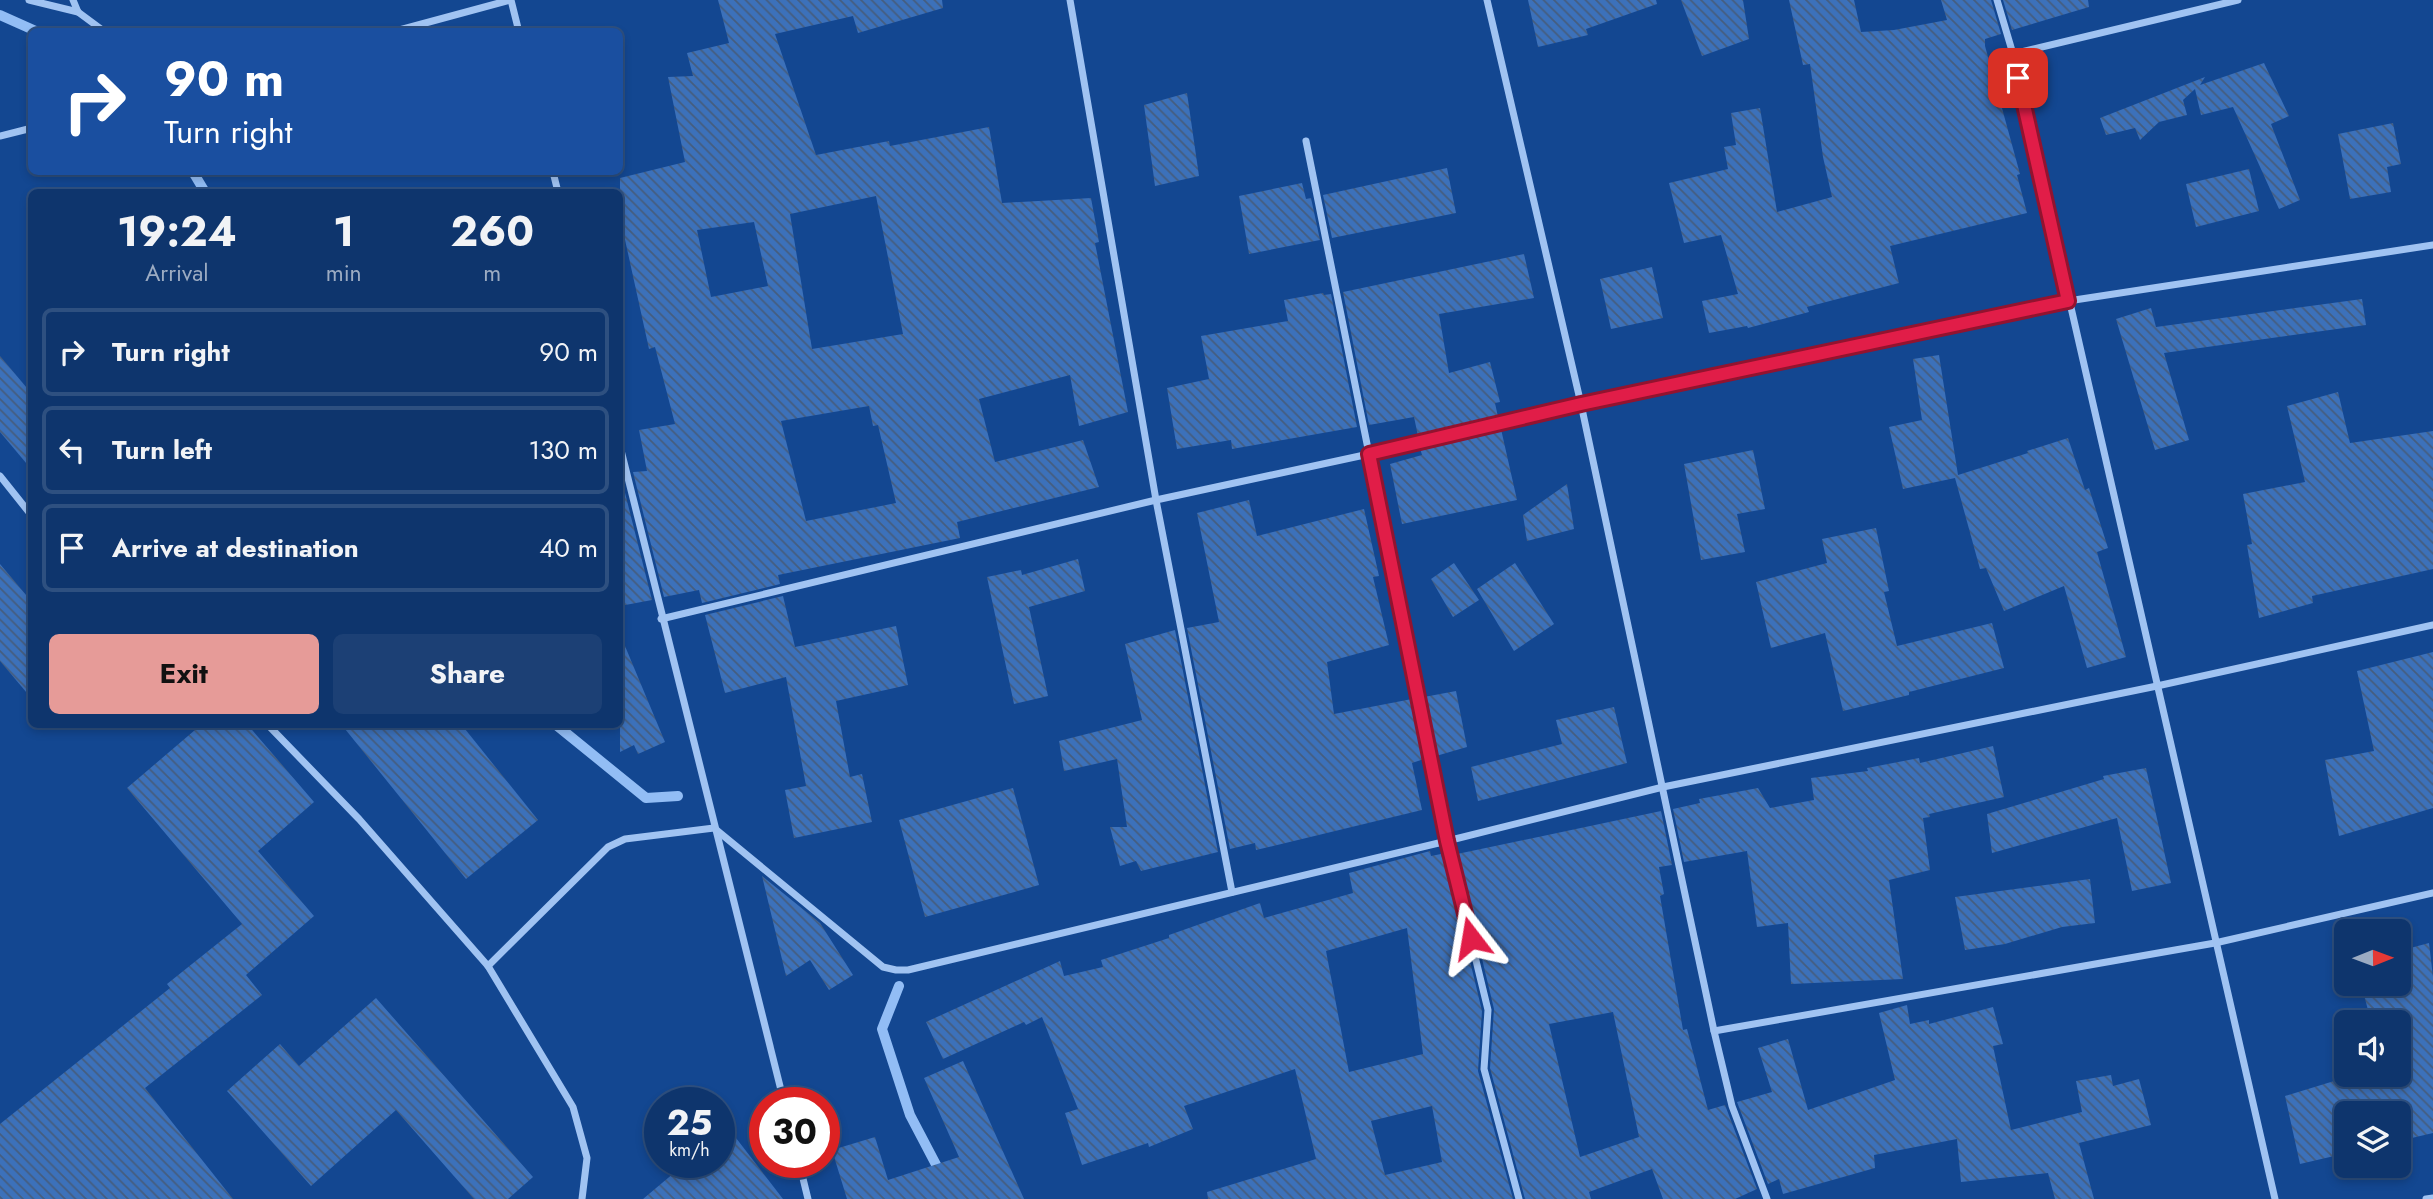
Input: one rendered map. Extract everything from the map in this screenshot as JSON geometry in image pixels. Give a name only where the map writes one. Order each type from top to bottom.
[{"type":"street","points":[[29,0],[78,12],[100,28]]},
{"type":"street","points":[[74,0],[78,12]]},
{"type":"street","points":[[407,28],[510,0],[518,28]]},
{"type":"street","points":[[1070,0],[1156,500],[1232,892]]},
{"type":"street","points":[[1487,0],[1581,404],[1714,1031],[1732,1107],[1766,1199]]},
{"type":"street","points":[[1997,0],[2013,54],[2275,1199]]},
{"type":"street","points":[[2013,54],[2238,0]]},
{"type":"street","points":[[0,136],[28,129]]},
{"type":"street","points":[[1306,141],[1447,841],[1488,1010],[1483,1069],[1519,1199]]},
{"type":"street","points":[[661,619],[1156,500],[1581,404],[2068,301],[2433,245]]},
{"type":"street","points":[[623,459],[780,1087]]},
{"type":"street","points":[[0,476],[28,511]]},
{"type":"street","points":[[488,966],[608,847],[625,839],[714,828],[883,967],[896,971],[908,970],[1663,787],[2157,686],[2433,625]]},
{"type":"street","points":[[271,728],[359,819],[488,966],[573,1107],[587,1157],[582,1199]]},
{"type":"street","points":[[1714,1031],[2215,943],[2433,893]]},
{"type":"street","points":[[803,1178],[808,1199]]},
{"type":"street","points":[[2426,1199],[2433,1198]]},
{"type":"building","points":[[718,0],[942,0],[943,8],[858,33],[853,16],[775,34],[816,155],[889,141],[890,146],[989,127],[1002,203],[1091,198],[1099,242],[1095,243],[1128,412],[1079,426],[1070,375],[979,399],[995,462],[1083,440],[1099,487],[957,522],[960,538],[778,575],[780,584],[702,603],[699,590],[664,597],[633,472],[647,471],[639,430],[675,424],[655,347],[649,349],[623,231],[623,189],[620,189],[620,178],[685,162],[668,77],[693,76],[687,53],[729,43]],"holes":[[[876,196],[903,334],[812,349],[790,214]],[[754,222],[768,286],[711,297],[697,230]],[[869,406],[873,426],[878,425],[896,503],[806,521],[781,421]]]},
{"type":"building","points":[[1528,0],[1656,0],[1657,4],[1586,29],[1588,35],[1538,47]]},
{"type":"building","points":[[1681,0],[1743,0],[1749,39],[1702,56]]},
{"type":"building","points":[[1789,0],[1854,0],[1861,32],[1894,30],[1947,20],[1941,0],[1991,0],[2001,34],[1985,39],[1985,46],[2020,174],[2017,175],[2027,213],[1890,246],[1899,283],[1807,307],[1809,312],[1748,328],[1747,326],[1709,333],[1702,301],[1738,294],[1721,235],[1684,243],[1669,183],[1728,169],[1724,147],[1736,145],[1731,113],[1760,108],[1777,212],[1832,197],[1823,157],[1810,64],[1803,65]]},
{"type":"building","points":[[2003,0],[2088,0],[2089,7],[2012,30]]},
{"type":"building","points":[[2264,63],[2289,116],[2271,124],[2300,200],[2279,209],[2233,107],[2201,115],[2195,89],[2183,100],[2187,115],[2159,122],[2140,140],[2135,128],[2106,135],[2100,118],[2205,77],[2200,85]]},
{"type":"building","points":[[1187,93],[1199,176],[1155,186],[1144,105]]},
{"type":"building","points":[[2393,123],[2401,164],[2387,167],[2391,192],[2350,199],[2338,134]]},
{"type":"building","points":[[1447,168],[1456,213],[1332,238],[1323,195]]},
{"type":"building","points":[[2249,169],[2259,211],[2196,227],[2186,184]]},
{"type":"building","points":[[1302,183],[1306,199],[1311,198],[1320,240],[1249,254],[1239,196]]},
{"type":"building","points":[[1524,254],[1534,298],[1439,314],[1449,373],[1490,362],[1500,402],[1495,403],[1498,417],[1418,436],[1414,417],[1369,425],[1343,292]]},
{"type":"building","points":[[1652,267],[1663,318],[1611,329],[1600,279]]},
{"type":"building","points":[[1331,294],[1357,427],[1232,449],[1231,440],[1177,449],[1167,388],[1209,379],[1201,336],[1288,321],[1284,300]]},
{"type":"building","points":[[2362,299],[2366,325],[2164,353],[2189,440],[2155,450],[2116,319],[2151,308],[2156,327]]},
{"type":"building","points":[[1939,355],[1958,475],[2068,438],[2085,490],[2089,488],[2108,548],[2097,552],[2126,657],[2087,668],[2064,586],[2004,611],[1986,568],[1980,569],[1955,478],[1903,489],[1889,427],[1922,420],[1913,359]]},
{"type":"building","points":[[0,356],[28,389],[28,465],[0,432]]},
{"type":"building","points":[[2338,392],[2350,443],[2433,431],[2433,569],[2312,596],[2313,603],[2259,618],[2247,545],[2252,544],[2243,494],[2305,482],[2287,406]]},
{"type":"building","points":[[1501,429],[1517,500],[1402,524],[1390,464],[1422,455],[1420,448]]},
{"type":"building","points":[[1753,450],[1765,509],[1737,514],[1745,552],[1701,560],[1684,464]]},
{"type":"building","points":[[1567,484],[1574,529],[1527,541],[1523,515]]},
{"type":"building","points":[[623,485],[652,600],[623,605]]},
{"type":"building","points":[[1249,500],[1257,536],[1364,509],[1379,576],[1373,577],[1389,645],[1327,662],[1334,714],[1412,699],[1424,759],[1412,763],[1422,810],[1256,850],[1255,843],[1230,849],[1187,628],[1219,622],[1197,513]]},
{"type":"building","points":[[1876,528],[1889,591],[1884,592],[1897,646],[1992,623],[2004,668],[1843,711],[1825,633],[1771,648],[1756,582],[1827,563],[1822,539]]},
{"type":"building","points":[[1078,559],[1085,591],[1029,607],[1048,696],[1014,704],[987,577],[1021,570],[1022,575]]},
{"type":"building","points":[[1454,563],[1479,600],[1453,617],[1431,579]]},
{"type":"building","points":[[1515,563],[1554,624],[1514,651],[1477,589]]},
{"type":"building","points":[[0,564],[28,597],[28,694],[0,661]]},
{"type":"building","points":[[783,596],[795,647],[896,626],[908,685],[836,701],[850,777],[862,774],[872,822],[794,838],[785,790],[806,786],[786,677],[725,693],[705,615]]},
{"type":"building","points":[[1175,630],[1218,852],[1141,871],[1136,861],[1120,866],[1110,827],[1127,827],[1117,759],[1064,771],[1059,741],[1142,720],[1125,644]]},
{"type":"building","points":[[623,641],[665,742],[638,754],[634,745],[620,752],[620,728],[623,728]]},
{"type":"building","points":[[2433,652],[2433,808],[2339,836],[2325,760],[2374,751],[2357,671]]},
{"type":"building","points":[[1456,691],[1467,747],[1436,756],[1424,697]]},
{"type":"building","points":[[1614,707],[1627,763],[1478,801],[1471,767],[1562,744],[1556,720]]},
{"type":"building","points":[[197,728],[250,728],[314,802],[258,851],[314,916],[246,975],[262,995],[145,1088],[233,1199],[0,1199],[0,1124],[170,988],[167,984],[242,924],[127,788]]},
{"type":"building","points":[[344,728],[464,728],[538,820],[466,879]]},
{"type":"building","points":[[1993,746],[2004,797],[1929,814],[1930,817],[1923,818],[1930,870],[1889,880],[1903,979],[1791,984],[1788,923],[1757,927],[1747,851],[1684,862],[1673,809],[1700,803],[1699,799],[1758,788],[1770,808],[1814,800],[1811,778],[1868,771],[1867,768],[1919,758],[1920,763]]},
{"type":"building","points":[[2146,768],[2171,883],[2132,891],[2117,818],[1992,853],[1987,814],[2104,779],[2103,776]]},
{"type":"building","points":[[1013,788],[1039,885],[925,917],[899,820]]},
{"type":"building","points":[[1661,811],[1672,865],[1659,867],[1664,894],[1660,896],[1683,1030],[1687,1029],[1708,1110],[1725,1105],[1757,1189],[1735,1199],[1663,1199],[1652,1169],[1589,1192],[1591,1199],[1525,1199],[1490,1068],[1494,1009],[1457,854]],"holes":[[[1613,1012],[1639,1137],[1580,1157],[1549,1024]]]},
{"type":"building","points":[[1430,851],[1431,856],[1441,854],[1442,858],[1445,857],[1482,1011],[1478,1071],[1513,1199],[1208,1199],[1207,1192],[1316,1159],[1295,1069],[1184,1106],[1193,1129],[1149,1147],[1148,1143],[1082,1165],[1065,1113],[1078,1109],[1042,1017],[1026,1025],[1024,1022],[943,1059],[926,1022],[1060,961],[1064,976],[1103,967],[1101,960],[1169,938],[1169,935],[1260,903],[1264,918],[1353,893],[1349,873]],"holes":[[[1407,928],[1423,1054],[1349,1072],[1326,951]],[[1432,1106],[1442,1162],[1385,1175],[1371,1121]]]},
{"type":"building","points":[[762,876],[820,923],[853,975],[829,990],[810,960],[786,976]]},
{"type":"building","points":[[2090,879],[2095,923],[2062,927],[2005,944],[1965,950],[1955,897]]},
{"type":"building","points":[[2429,943],[2433,977],[2433,1133],[2411,1138],[2411,1101],[2334,1101],[2334,1156],[2300,1164],[2285,1096],[2334,1081],[2334,1087],[2411,1087],[2411,1010],[2368,1010],[2364,996],[2412,996],[2412,948]]},
{"type":"building","points":[[376,998],[533,1177],[508,1199],[474,1199],[396,1110],[311,1186],[227,1091],[280,1044],[299,1066]]},
{"type":"building","points":[[1907,1005],[1910,1024],[1929,1020],[1929,1024],[1993,1007],[2003,1044],[1993,1046],[2011,1130],[2082,1112],[2076,1081],[2111,1075],[2113,1086],[2139,1079],[2151,1125],[2079,1143],[2094,1199],[2055,1199],[2048,1173],[1961,1182],[1957,1139],[1874,1155],[1875,1168],[1783,1194],[1779,1179],[1768,1184],[1737,1102],[1772,1092],[1758,1048],[1788,1039],[1808,1110],[1895,1080],[1879,1013]]},
{"type":"building","points":[[963,1061],[1024,1199],[847,1199],[840,1176],[840,1148],[875,1137],[888,1180],[959,1157],[924,1078]]},
{"type":"building","points":[[735,1137],[749,1155],[749,1178],[767,1178],[783,1199],[643,1199],[668,1178],[735,1178]]},
{"type":"waterway","points":[[0,15],[29,28]]},
{"type":"waterway","points":[[195,175],[203,189]]},
{"type":"waterway","points":[[560,728],[646,798],[678,796]]},
{"type":"waterway","points":[[899,986],[882,1029],[910,1115],[942,1176]]},
{"type":"route","points":[[1471,938],[1447,841],[1369,454],[1581,404],[2068,301],[2018,78]]}]
